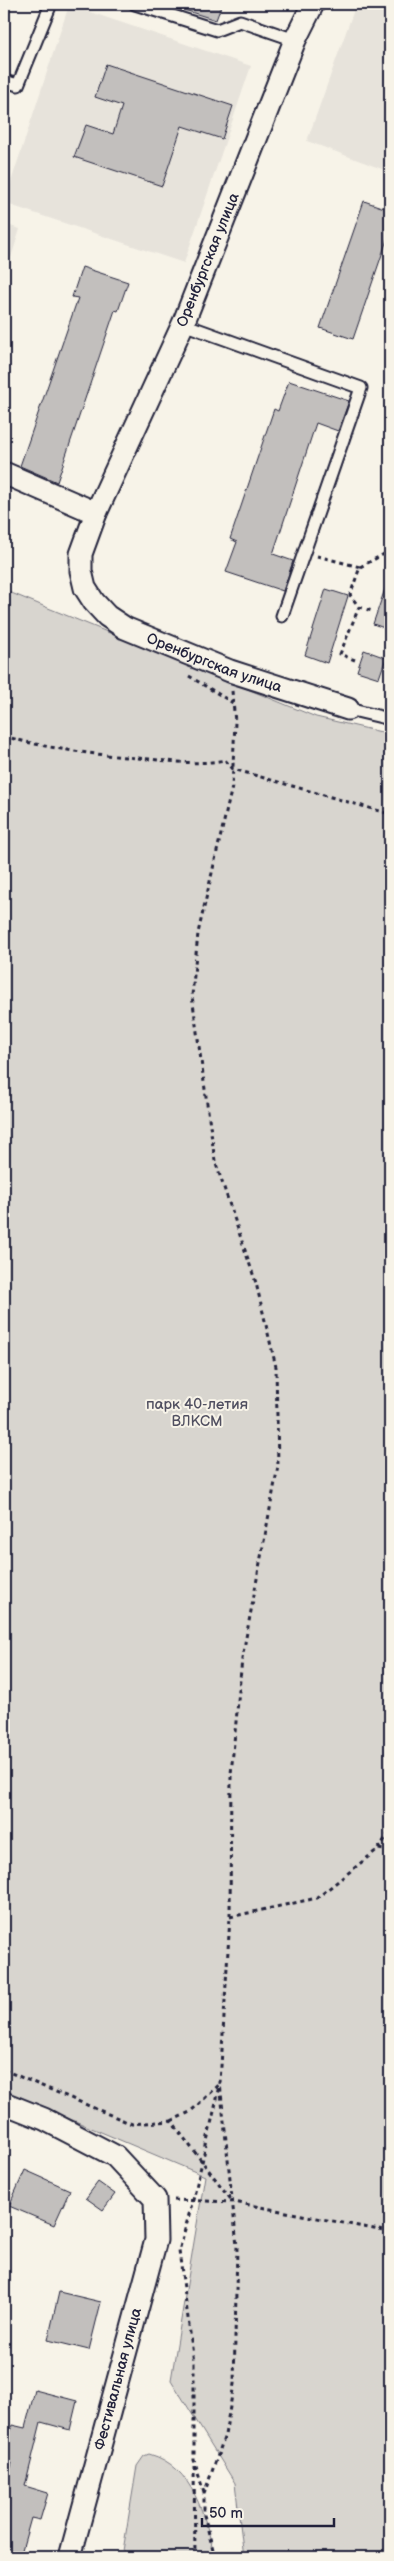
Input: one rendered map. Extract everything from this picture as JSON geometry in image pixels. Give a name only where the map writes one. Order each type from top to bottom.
[{"type":"street","name":"Оренбургская улица","points":[[313,4],[295,40],[183,324],[96,513],[80,554],[85,588],[94,602],[107,616],[125,628],[230,671],[348,710]]},
{"type":"street","points":[[4,472],[96,513]]},
{"type":"street","points":[[4,2103],[44,2119],[116,2156],[155,2199]]},
{"type":"street","name":"Фестивальная улица","points":[[70,2557],[156,2240],[155,2199]]},
{"type":"lane","points":[[4,81],[18,85],[51,4]]},
{"type":"lane","points":[[136,4],[217,30],[240,21],[295,40]]},
{"type":"lane","points":[[183,324],[361,388],[282,616]]},
{"type":"lane","points":[[348,710],[390,719]]},
{"type":"path","points":[[304,553],[360,567]]},
{"type":"path","points":[[372,612],[358,607],[350,595],[360,567],[386,553]]},
{"type":"path","points":[[355,660],[340,654],[358,607]]},
{"type":"path","points":[[204,2494],[225,2435],[234,2384],[236,2246],[234,2202],[220,2083],[230,1917],[232,1774],[242,1659],[278,1466],[276,1367],[256,1283],[215,1161],[192,996],[198,933],[232,787],[235,722],[230,671]]},
{"type":"path","points":[[4,736],[25,742],[97,755],[206,764],[226,760],[233,770],[390,814]]},
{"type":"path","points":[[230,1917],[317,1898],[378,1849],[390,1832]]},
{"type":"path","points":[[378,1849],[390,1851]]},
{"type":"path","points":[[4,2070],[132,2124],[171,2121],[190,2112],[220,2083]]},
{"type":"path","points":[[195,2557],[194,2363],[179,2251],[194,2200],[201,2160],[220,2083]]},
{"type":"path","points":[[171,2121],[234,2202]]},
{"type":"path","points":[[155,2199],[234,2202],[390,2232]]},
{"type":"path","points":[[194,2460],[204,2494],[204,2515],[215,2557]]},
{"type":"shaded area","points":[[356,4],[390,4],[390,172],[307,141]]},
{"type":"shaded area","points":[[69,5],[251,66],[184,263],[4,203]]},
{"type":"shaded area","points":[[4,224],[20,229],[4,280]]},
{"type":"green space","name":"парк 40-летия ВЛКСМ","points":[[4,590],[316,717],[390,734],[390,2557],[244,2557],[235,2483],[171,2380],[205,2176],[4,2091]]},
{"type":"green space","points":[[149,2454],[164,2460],[177,2470],[187,2482],[202,2510],[215,2557],[122,2557],[137,2466],[144,2456]]},
{"type":"building","points":[[176,4],[222,4],[216,20],[175,7]]},
{"type":"building","points":[[106,64],[233,106],[222,139],[182,126],[162,186],[74,157],[86,125],[113,134],[122,106],[95,97]]},
{"type":"building","points":[[364,201],[390,210],[390,231],[353,339],[320,328]]},
{"type":"building","points":[[82,267],[128,282],[118,311],[115,310],[57,482],[20,466],[78,298],[72,297]]},
{"type":"building","points":[[289,381],[349,401],[338,431],[316,423],[273,554],[293,561],[283,591],[226,572],[237,542],[230,539],[274,409],[278,411]]},
{"type":"building","points":[[388,580],[390,581],[390,630],[373,624]]},
{"type":"building","points":[[326,589],[348,596],[327,663],[305,655]]},
{"type":"building","points":[[364,650],[386,658],[379,678],[357,671]]},
{"type":"building","points":[[25,2170],[70,2190],[54,2225],[9,2206]]},
{"type":"building","points":[[98,2182],[115,2194],[103,2210],[86,2198]]},
{"type":"building","points":[[59,2292],[101,2302],[89,2350],[48,2340]]},
{"type":"building","points":[[35,2390],[77,2401],[70,2430],[41,2422],[25,2486],[48,2493],[40,2520],[31,2518],[20,2557],[4,2557],[4,2492],[12,2463],[4,2461],[4,2456],[12,2425],[25,2428]]}]
